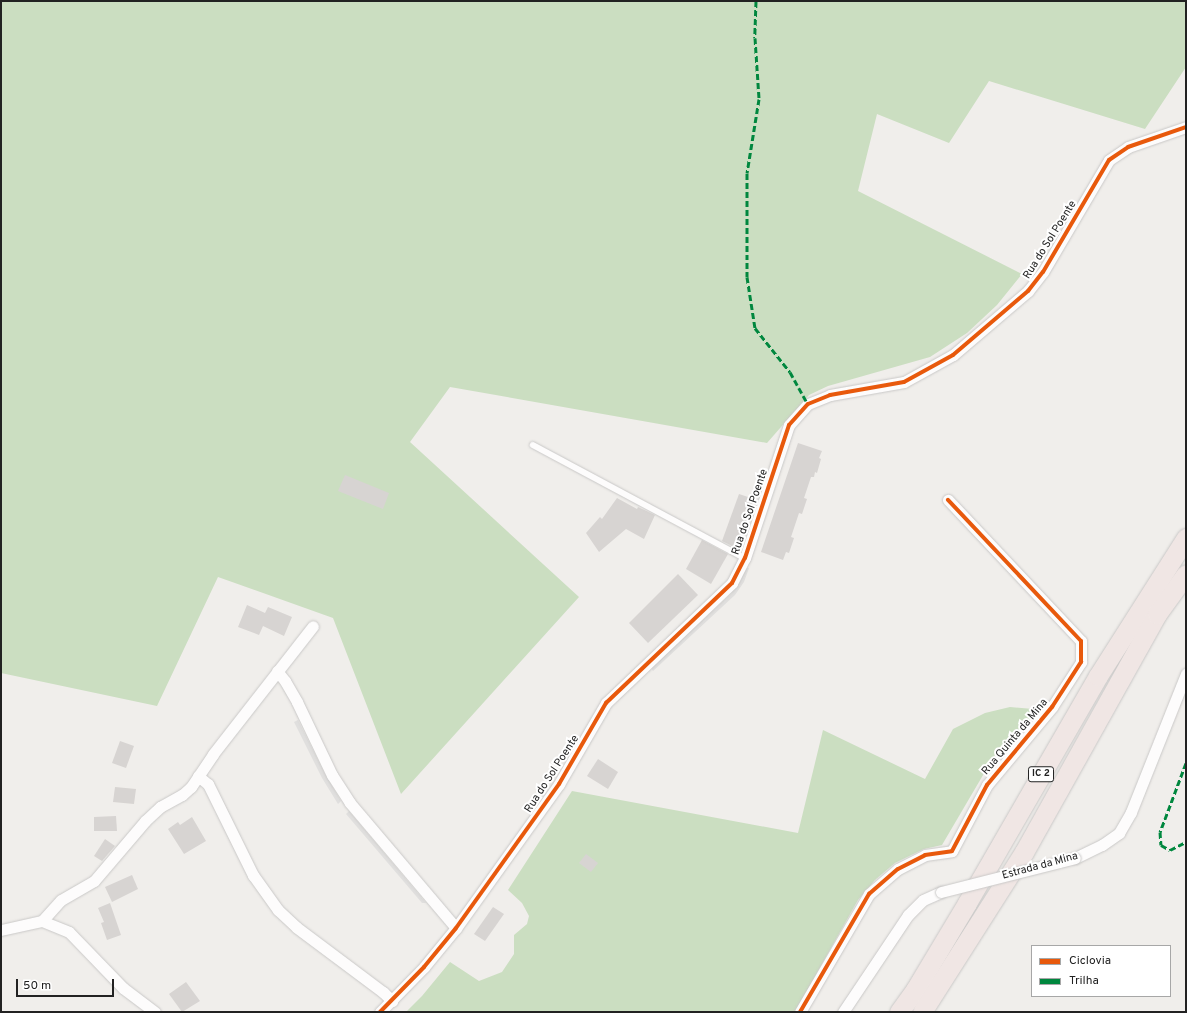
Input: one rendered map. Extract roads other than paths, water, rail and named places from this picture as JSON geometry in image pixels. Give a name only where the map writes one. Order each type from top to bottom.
[{"type":"highway","name":"IC 2","points":[[899,1012],[915,990],[967,903],[1098,676],[1186,538]]},
{"type":"highway","name":"IC 2","points":[[922,1012],[1024,852],[1157,614],[1186,574]]},
{"type":"street","name":"Rua do Sol Poente","points":[[380,1012],[424,967],[456,928],[558,784],[606,703],[726,589],[744,558],[789,425],[808,404],[830,395],[904,382],[953,355],[1028,291],[1043,272],[1109,160],[1128,147],[1186,127]]},
{"type":"street","name":"Rua Quinta da Mina","points":[[800,1012],[869,894],[898,869],[925,855],[952,851],[987,785],[1052,707],[1081,662],[1081,641],[948,500]]},
{"type":"street","points":[[42,921],[61,900],[94,881],[145,821],[160,807],[182,795],[313,626]]},
{"type":"street","points":[[277,671],[285,681],[297,702],[332,775],[350,803],[456,928]]},
{"type":"street","name":"Estrada da Mina","points":[[843,1012],[908,915],[923,900],[941,892],[1075,858],[1102,845],[1119,833],[1131,812],[1186,674]]},
{"type":"street","points":[[198,776],[208,784],[254,874],[278,910],[296,927],[383,992],[392,1001]]},
{"type":"street","points":[[1,930],[42,921],[69,932],[124,988],[155,1012]]},
{"type":"lane","points":[[533,445],[744,558]]}]
